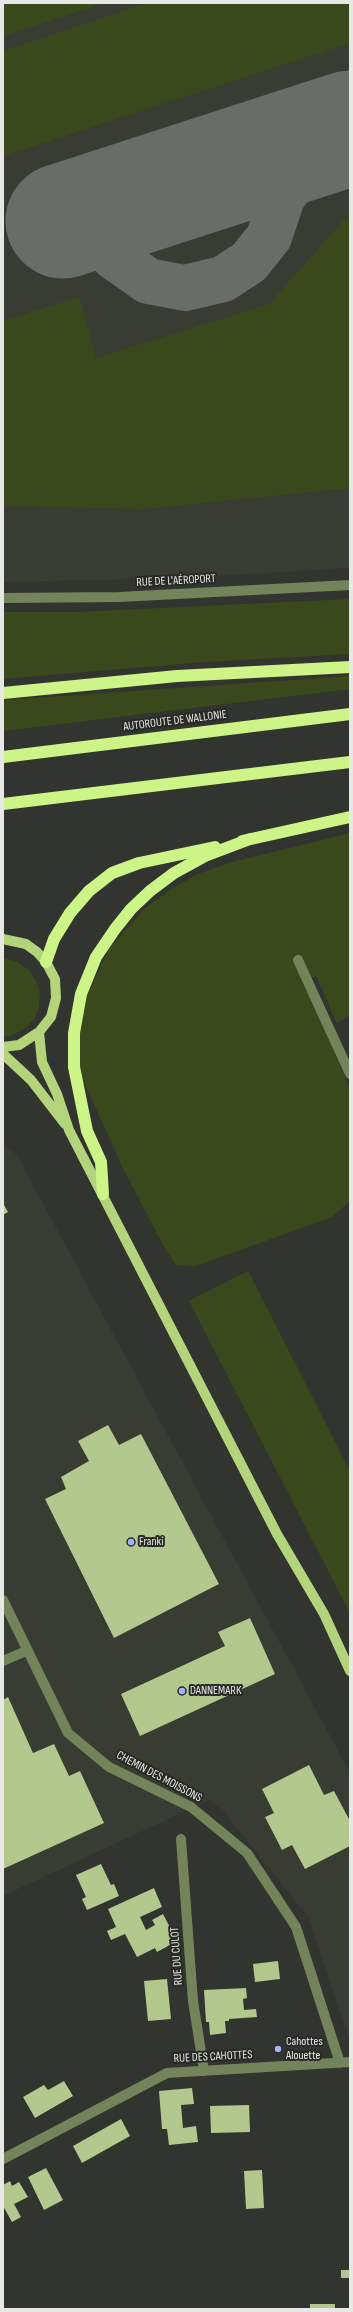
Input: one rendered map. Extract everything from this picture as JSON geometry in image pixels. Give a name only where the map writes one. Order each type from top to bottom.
[{"type":"highway","points":[[3,693],[176,676],[350,668]]},
{"type":"highway","name":"AUTOROUTE DE WALLONIE","points":[[3,757],[350,714]]},
{"type":"highway","points":[[3,804],[350,762]]},
{"type":"highway","points":[[46,962],[54,939],[70,913],[89,891],[112,873],[139,863],[350,816]]},
{"type":"highway","points":[[103,1194],[101,1162],[88,1131],[74,1067],[74,1033],[80,994],[96,957],[115,929],[131,909],[150,891],[174,873],[205,856],[250,839]]},
{"type":"main road","points":[[3,939],[26,944],[37,952],[46,962],[55,979],[56,998],[51,1017],[39,1032],[19,1044],[3,1047]]},
{"type":"main road","points":[[39,1032],[42,1062],[58,1094],[69,1130]]},
{"type":"main road","points":[[3,1054],[31,1080],[69,1130],[277,1534],[324,1614],[350,1671]]},
{"type":"street","name":"RUE DE L'AÉROPORT","points":[[3,598],[119,597],[350,585]]},
{"type":"street","points":[[298,960],[350,1074]]},
{"type":"street","name":"CHEMIN DES MOISSONS","points":[[3,1600],[26,1651],[68,1733],[108,1767],[191,1807],[247,1853],[296,1927],[345,2062]]},
{"type":"street","points":[[3,1662],[26,1651]]},
{"type":"street","name":"RUE DU CULOT","points":[[181,1839],[193,2001],[204,2071]]},
{"type":"street","name":"RUE DES CAHOTTES","points":[[3,2159],[167,2073],[345,2062]]},
{"type":"shaded area","points":[[3,3],[350,3],[350,568],[183,578],[3,582]]},
{"type":"shaded area","points":[[3,1144],[17,1155],[350,1773],[350,2035],[348,2035],[309,1918],[223,1811],[209,1800],[3,1896]]},
{"type":"green space","points":[[3,3],[105,3],[3,36]]},
{"type":"green space","points":[[147,3],[350,3],[350,43],[3,156],[3,51]]},
{"type":"green space","points":[[350,213],[350,488],[144,509],[3,506],[3,321],[79,297],[96,358],[269,304]]},
{"type":"green space","points":[[350,599],[350,654],[204,662],[3,679],[3,612],[77,612]]},
{"type":"green space","points":[[350,676],[350,689],[3,731],[3,700]]},
{"type":"green space","points":[[350,833],[350,1015],[337,1023],[316,976],[304,981],[350,1089],[350,1201],[332,1217],[196,1266],[176,1265],[163,1245],[123,1168],[81,1076],[78,1045],[85,1000],[109,949],[144,909],[173,888],[198,874],[232,862]]},
{"type":"green space","points":[[3,958],[18,962],[29,970],[36,981],[40,993],[39,1007],[34,1019],[25,1028],[13,1035],[3,1037]]},
{"type":"green space","points":[[248,1271],[350,1471],[350,1613],[189,1301]]},
{"type":"building","points":[[3,1203],[8,1212],[3,1215]]},
{"type":"building","name":"Franki","points":[[108,1425],[119,1445],[141,1434],[219,1584],[114,1638],[45,1499],[66,1489],[61,1477],[89,1461],[78,1441]]},
{"type":"building","name":"DANNEMARK","points":[[250,1618],[275,1674],[140,1736],[121,1694],[225,1646],[218,1632]]},
{"type":"building","points":[[8,1697],[33,1753],[54,1744],[69,1776],[80,1771],[104,1823],[3,1869],[3,1700]]},
{"type":"building","points":[[309,1765],[324,1795],[334,1791],[350,1821],[350,1846],[305,1869],[292,1845],[282,1850],[265,1817],[274,1813],[262,1789]]},
{"type":"building","points":[[101,1864],[111,1885],[114,1884],[119,1896],[87,1910],[82,1899],[86,1897],[76,1875]]},
{"type":"building","points":[[154,1888],[162,1907],[140,1917],[146,1930],[155,1925],[152,1920],[163,1914],[177,1941],[157,1952],[155,1948],[137,1957],[125,1934],[111,1940],[107,1931],[116,1927],[108,1909]]},
{"type":"building","points":[[278,1961],[280,1979],[255,1982],[253,1964]]},
{"type":"building","points":[[167,1979],[171,2019],[148,2021],[144,1981]]},
{"type":"building","points":[[246,1988],[247,1998],[243,1999],[244,2010],[256,2009],[257,2017],[229,2019],[229,2021],[225,2021],[226,2033],[210,2035],[209,2022],[206,2022],[204,1990]]},
{"type":"building","points":[[64,2081],[73,2096],[35,2118],[23,2097],[44,2085],[48,2090]]},
{"type":"building","points":[[192,2088],[194,2104],[181,2105],[183,2128],[196,2126],[198,2142],[169,2145],[167,2129],[162,2129],[159,2091]]},
{"type":"building","points":[[249,2105],[250,2132],[211,2133],[210,2106]]},
{"type":"building","points":[[121,2119],[130,2136],[82,2163],[73,2146]]},
{"type":"building","points":[[46,2168],[63,2200],[44,2210],[28,2177]]},
{"type":"building","points":[[262,2170],[264,2208],[246,2209],[244,2171]]},
{"type":"building","points":[[10,2181],[12,2186],[19,2182],[28,2197],[14,2204],[21,2217],[12,2222],[3,2206],[3,2185]]},
{"type":"building","points":[[341,2270],[350,2270],[350,2278],[341,2278]]},
{"type":"building","points":[[310,2304],[335,2304],[335,2309],[310,2309]]},
{"type":"taxiway","points":[[350,126],[334,128],[298,124],[267,126],[111,176],[95,191],[90,204],[91,218],[97,234],[114,257],[148,281],[185,288],[223,279],[249,262],[269,237],[282,198],[307,162],[339,138],[350,132]]},
{"type":"runway","points":[[63,221],[350,128]]},
{"type":"place","name":"Franki","points":[[131,1542]]},
{"type":"place","name":"DANNEMARK","points":[[182,1691]]},
{"type":"place","name":"Cahottes Alouette","points":[[278,2049]]}]
